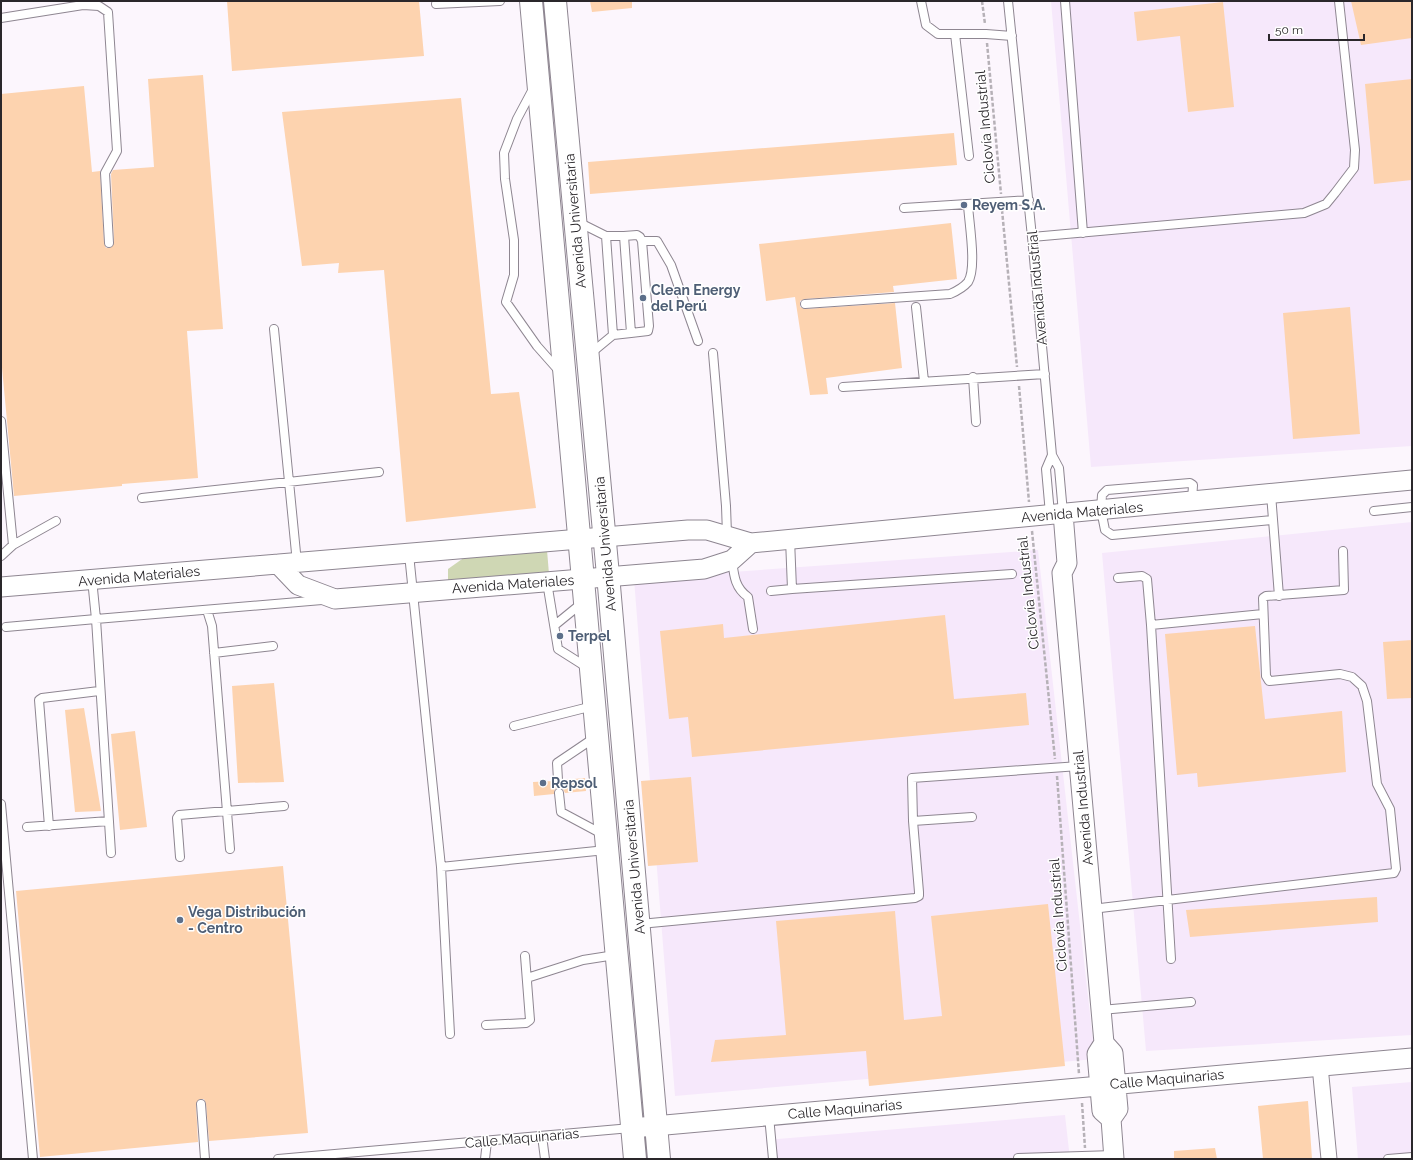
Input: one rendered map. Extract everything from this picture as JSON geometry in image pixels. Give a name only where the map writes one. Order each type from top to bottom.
[{"type":"main road","name":"Avenida Universitaria","points":[[531,1],[635,1159]]},
{"type":"main road","name":"Avenida Universitaria","points":[[554,1],[608,577],[659,1159]]},
{"type":"main road","points":[[563,357],[587,355]]},
{"type":"main road","points":[[616,945],[639,928]]},
{"type":"street","name":"Avenida Materiales","points":[[1,588],[92,579],[688,530],[706,530],[727,534],[751,543],[1101,510],[1135,497],[1192,501],[1412,480]]},
{"type":"street","name":"Avenida Industrial","points":[[1056,514],[1067,563],[1062,574],[1104,1043],[1097,1054],[1108,1084],[1102,1111],[1111,1119],[1114,1157]]},
{"type":"street","name":"Avenida Materiales","points":[[278,564],[298,585],[335,599],[704,569],[732,560],[751,543]]},
{"type":"street","name":"Calle Maquinarias","points":[[632,1128],[1108,1084],[1412,1058]]},
{"type":"street","points":[[1320,1066],[1328,1159]]},
{"type":"lane","points":[[436,4],[500,1]]},
{"type":"lane","points":[[921,1],[926,25],[938,34],[986,34],[1012,36]]},
{"type":"lane","name":"Avenida Industrial","points":[[1008,1],[1029,200],[1052,455],[1059,468],[1056,514]]},
{"type":"lane","points":[[1065,1],[1083,233]]},
{"type":"lane","points":[[1032,237],[1304,213],[1326,204],[1354,168],[1355,150],[1339,1]]},
{"type":"lane","points":[[1,18],[83,5],[99,6],[108,12],[117,151],[104,173],[109,242]]},
{"type":"lane","points":[[955,34],[969,156]]},
{"type":"lane","points":[[538,80],[517,119],[504,153],[505,179],[514,240],[514,275],[507,293],[506,302],[537,346],[565,379]]},
{"type":"lane","points":[[904,208],[1029,200]]},
{"type":"lane","points":[[805,304],[950,294],[962,288],[969,280],[972,268],[968,205]]},
{"type":"lane","points":[[575,220],[606,236],[637,235],[642,241],[649,326],[648,331],[613,335],[600,347],[587,355]]},
{"type":"lane","points":[[606,236],[613,335]]},
{"type":"lane","points":[[624,236],[631,333]]},
{"type":"lane","points":[[642,241],[657,242],[671,265],[698,341]]},
{"type":"lane","points":[[916,307],[924,381]]},
{"type":"lane","points":[[274,329],[297,563]]},
{"type":"lane","points":[[713,353],[727,534]]},
{"type":"lane","points":[[843,387],[973,377],[1044,374]]},
{"type":"lane","points":[[973,377],[976,422]]},
{"type":"lane","points":[[1,421],[13,545]]},
{"type":"lane","name":"Avenida Industrial","points":[[1052,455],[1046,469],[1056,514]]},
{"type":"lane","points":[[142,498],[379,472]]},
{"type":"lane","points":[[1271,494],[1279,596]]},
{"type":"lane","points":[[1374,511],[1412,507]]},
{"type":"lane","points":[[1101,510],[1105,530],[1112,535],[1273,520]]},
{"type":"lane","points":[[1,556],[13,545],[56,520]]},
{"type":"lane","points":[[790,539],[792,590]]},
{"type":"lane","points":[[1092,910],[1394,873],[1396,869],[1390,809],[1377,784],[1367,701],[1362,686],[1352,677],[1340,674],[1267,680],[1263,598],[1266,596],[1344,590],[1343,551]]},
{"type":"lane","points":[[409,554],[441,867],[450,1034]]},
{"type":"lane","points":[[732,560],[736,583],[739,590],[748,597],[753,629]]},
{"type":"lane","points":[[771,591],[1012,574]]},
{"type":"lane","points":[[1118,578],[1142,576],[1147,579],[1171,959]]},
{"type":"lane","points":[[92,579],[96,619],[99,691],[111,853]]},
{"type":"lane","points":[[547,582],[558,649],[591,669]]},
{"type":"lane","points":[[6,627],[335,599]]},
{"type":"lane","points":[[555,625],[585,601]]},
{"type":"lane","points":[[207,610],[212,626],[230,849]]},
{"type":"lane","points":[[1151,625],[1263,614]]},
{"type":"lane","points":[[214,653],[273,646]]},
{"type":"lane","points":[[49,826],[39,700],[42,698],[99,691]]},
{"type":"lane","points":[[514,726],[594,706]]},
{"type":"lane","points":[[558,780],[557,763],[597,736]]},
{"type":"lane","points":[[639,928],[915,898],[919,896],[919,892],[911,781],[915,776],[1080,766]]},
{"type":"lane","points":[[559,793],[561,812],[606,843]]},
{"type":"lane","points":[[1,804],[33,1159]]},
{"type":"lane","points":[[180,857],[177,818],[179,815],[284,806]]},
{"type":"lane","points":[[913,821],[972,817]]},
{"type":"lane","points":[[27,827],[109,821]]},
{"type":"lane","points":[[441,867],[606,843]]},
{"type":"lane","points":[[527,978],[583,960],[616,945]]},
{"type":"lane","points":[[486,1024],[529,1022],[526,956]]},
{"type":"lane","points":[[1101,1010],[1191,1002]]},
{"type":"lane","points":[[201,1104],[205,1159]]},
{"type":"lane","points":[[769,1116],[773,1159]]},
{"type":"lane","name":"Calle Maquinarias","points":[[279,1159],[632,1128]]},
{"type":"lane","points":[[542,1136],[544,1159]]},
{"type":"lane","points":[[485,1159],[487,1141]]},
{"type":"lane","points":[[1018,1158],[1086,1155],[1114,1157]]},
{"type":"lane","points":[[1388,1159],[1412,1157]]},
{"type":"path","name":"Ciclovía Industrial","points":[[982,1],[1056,767],[1086,1155]]},
{"type":"shaded area","points":[[1051,1],[1412,1],[1412,446],[1091,467]]},
{"type":"shaded area","points":[[1412,522],[1412,1035],[1146,1051],[1102,553]]},
{"type":"shaded area","points":[[1038,550],[1095,1059],[675,1096],[634,579]]},
{"type":"shaded area","points":[[1412,1082],[1412,1159],[1358,1159],[1352,1087]]},
{"type":"shaded area","points":[[1065,1115],[1070,1159],[769,1159],[766,1140]]},
{"type":"green space","points":[[547,550],[549,574],[448,580],[448,569],[465,557]]},
{"type":"building","points":[[227,1],[419,1],[424,56],[232,71]]},
{"type":"building","points":[[590,1],[632,1],[632,8],[592,12]]},
{"type":"building","points":[[1351,1],[1412,1],[1412,38],[1361,45]]},
{"type":"building","points":[[1223,2],[1234,107],[1188,112],[1180,36],[1137,41],[1134,12]]},
{"type":"building","points":[[203,75],[223,329],[187,331],[198,478],[122,484],[122,486],[14,496],[1,357],[1,94],[84,86],[92,172],[100,171],[104,243],[106,248],[110,248],[114,243],[111,174],[113,170],[154,167],[148,79]]},
{"type":"building","points":[[1412,79],[1412,180],[1374,184],[1365,84]]},
{"type":"building","points":[[461,98],[491,394],[519,392],[536,508],[406,522],[384,270],[338,273],[339,263],[302,266],[282,112]]},
{"type":"building","points":[[954,133],[957,165],[590,194],[588,162]]},
{"type":"building","points":[[951,223],[957,279],[893,286],[894,292],[805,299],[800,301],[800,307],[805,309],[895,303],[902,368],[826,378],[828,394],[810,395],[795,297],[766,301],[759,244]]},
{"type":"building","points":[[1350,307],[1360,434],[1293,439],[1283,313]]},
{"type":"building","points":[[945,615],[954,699],[1026,693],[1029,725],[692,757],[688,717],[669,719],[660,631],[723,624],[724,638]]},
{"type":"building","points":[[1255,626],[1265,719],[1342,711],[1346,772],[1198,787],[1197,773],[1177,775],[1165,634]]},
{"type":"building","points":[[1412,640],[1412,698],[1387,699],[1383,642]]},
{"type":"building","points":[[274,683],[284,782],[238,783],[232,686]]},
{"type":"building","points":[[84,708],[101,811],[75,812],[65,710]]},
{"type":"building","points":[[135,731],[147,827],[120,830],[111,734]]},
{"type":"building","points":[[691,777],[698,862],[648,866],[641,781]]},
{"type":"building","points":[[585,778],[586,791],[565,793],[563,789],[559,788],[555,789],[554,794],[534,796],[533,782],[553,781],[555,785],[559,785],[563,780]]},
{"type":"building","points":[[283,866],[308,1133],[209,1141],[206,1104],[204,1099],[200,1099],[196,1104],[198,1142],[40,1157],[16,891]]},
{"type":"building","points":[[1377,897],[1378,922],[1190,937],[1186,910]]},
{"type":"building","points":[[1048,904],[1065,1066],[869,1086],[866,1051],[711,1062],[715,1040],[786,1035],[776,921],[895,911],[904,1020],[942,1016],[931,916]]},
{"type":"building","points":[[1308,1101],[1312,1159],[1263,1159],[1258,1106]]},
{"type":"building","points":[[1215,1148],[1217,1159],[1174,1159],[1174,1151]]},
{"type":"place","name":"Reyem S.A.","points":[[964,205]]},
{"type":"place","name":"Clean Energy del Perú","points":[[643,298]]},
{"type":"place","name":"Terpel","points":[[560,636]]},
{"type":"place","name":"Repsol","points":[[543,783]]},
{"type":"place","name":"Vega Distribución - Centro","points":[[180,920]]}]
